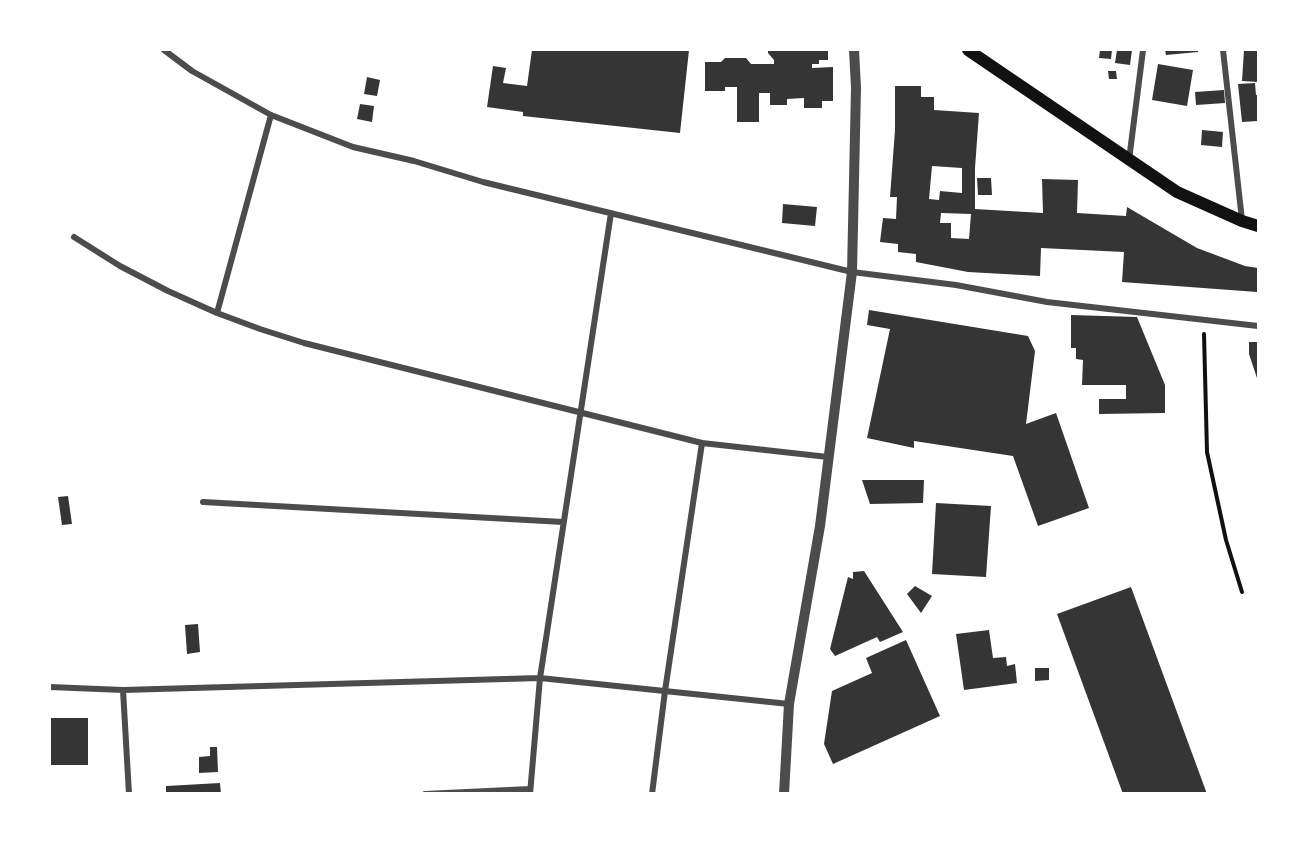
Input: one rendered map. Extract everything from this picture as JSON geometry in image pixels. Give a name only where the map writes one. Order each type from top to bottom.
[{"type":"main road","points":[[968,50],[1178,192],[1258,226]]},
{"type":"street","points":[[164,50],[192,70],[271,115],[353,147],[414,161],[483,182],[852,272],[956,285],[1047,302],[1258,326]]},
{"type":"street","points":[[1129,161],[1143,50]]},
{"type":"street","points":[[1223,50],[1242,221]]},
{"type":"street","points":[[784,794],[789,704],[819,526],[852,272],[855,51]]},
{"type":"street","points":[[217,313],[271,115]]},
{"type":"street","points":[[425,794],[530,791],[540,678],[611,213]]},
{"type":"street","points":[[74,237],[120,266],[168,291],[217,313],[304,343],[702,443],[828,458]]},
{"type":"street","points":[[652,794],[664,691],[702,443]]},
{"type":"street","points":[[203,502],[563,522]]},
{"type":"street","points":[[50,687],[123,690],[540,678],[789,704]]},
{"type":"street","points":[[123,690],[129,794]]},
{"type":"path","points":[[1204,319],[1207,452],[1226,540],[1242,592]]},
{"type":"building","points":[[532,50],[689,50],[680,133],[523,116],[523,112],[487,107],[493,66],[506,68],[503,83],[527,86]]},
{"type":"building","points":[[768,50],[828,50],[828,60],[819,60],[819,64],[812,64],[812,68],[833,67],[833,101],[822,101],[822,108],[804,108],[804,98],[787,99],[787,105],[770,105],[770,93],[759,93],[759,122],[737,122],[737,87],[725,87],[725,91],[705,91],[705,62],[721,62],[725,58],[746,58],[751,64],[774,64]]},
{"type":"building","points":[[1100,50],[1112,50],[1111,59],[1099,58]]},
{"type":"building","points":[[1117,50],[1132,50],[1130,65],[1115,63]]},
{"type":"building","points":[[1165,50],[1198,50],[1198,52],[1166,55]]},
{"type":"building","points":[[1244,50],[1258,50],[1258,82],[1242,81]]},
{"type":"building","points":[[1158,64],[1193,70],[1187,106],[1152,100]]},
{"type":"building","points":[[1108,71],[1116,71],[1117,79],[1109,79]]},
{"type":"building","points":[[367,77],[380,80],[377,96],[364,94]]},
{"type":"building","points":[[1255,83],[1256,95],[1258,95],[1258,121],[1242,122],[1238,84]]},
{"type":"building","points":[[895,86],[921,86],[921,97],[934,97],[934,110],[979,113],[975,209],[1043,213],[1042,179],[1078,180],[1077,213],[1126,216],[1127,207],[1197,248],[1245,266],[1258,268],[1257,292],[1122,282],[1124,252],[1041,248],[1040,276],[968,272],[916,262],[916,254],[898,252],[898,244],[880,242],[883,218],[896,219],[897,197],[890,197],[895,130]],"holes":[[[932,166],[962,168],[962,193],[940,191],[939,200],[929,199]],[[941,213],[971,214],[969,239],[951,238],[951,223],[940,223]]]},
{"type":"building","points":[[1224,90],[1225,103],[1196,105],[1195,92]]},
{"type":"building","points":[[360,104],[374,106],[372,122],[357,119]]},
{"type":"building","points":[[1202,130],[1223,132],[1222,147],[1201,145]]},
{"type":"building","points":[[977,178],[991,178],[992,195],[978,195]]},
{"type":"building","points":[[783,204],[817,207],[815,226],[782,223]]},
{"type":"building","points":[[869,310],[1028,336],[1035,351],[1026,424],[1056,413],[1089,508],[1038,526],[1013,456],[914,441],[914,448],[867,438],[890,329],[867,325]]},
{"type":"building","points":[[1071,315],[1137,317],[1165,385],[1165,413],[1099,414],[1099,399],[1126,399],[1126,385],[1082,385],[1083,360],[1076,359],[1076,348],[1071,348]]},
{"type":"building","points":[[1249,342],[1258,342],[1258,381],[1249,354]]},
{"type":"building","points":[[862,480],[924,480],[923,503],[870,504]]},
{"type":"building","points":[[68,496],[72,524],[62,525],[58,497]]},
{"type":"building","points":[[936,503],[991,506],[986,577],[932,574]]},
{"type":"building","points":[[864,571],[903,632],[880,642],[877,637],[835,656],[830,649],[848,577],[853,579],[853,572]]},
{"type":"building","points":[[915,586],[932,596],[921,613],[907,594]]},
{"type":"building","points":[[1131,587],[1207,794],[1123,794],[1057,614]]},
{"type":"building","points":[[198,624],[200,652],[187,654],[185,625]]},
{"type":"building","points":[[989,630],[993,658],[1006,657],[1007,666],[1015,664],[1017,683],[964,690],[956,634]]},
{"type":"building","points":[[906,640],[940,716],[833,764],[824,744],[832,691],[872,673],[866,658]]},
{"type":"building","points":[[1035,668],[1049,668],[1049,680],[1035,681]]},
{"type":"building","points":[[50,718],[88,718],[88,765],[50,765]]},
{"type":"building","points":[[210,747],[217,747],[218,772],[199,773],[199,757],[210,756]]},
{"type":"building","points":[[220,783],[221,794],[166,794],[166,786]]}]
